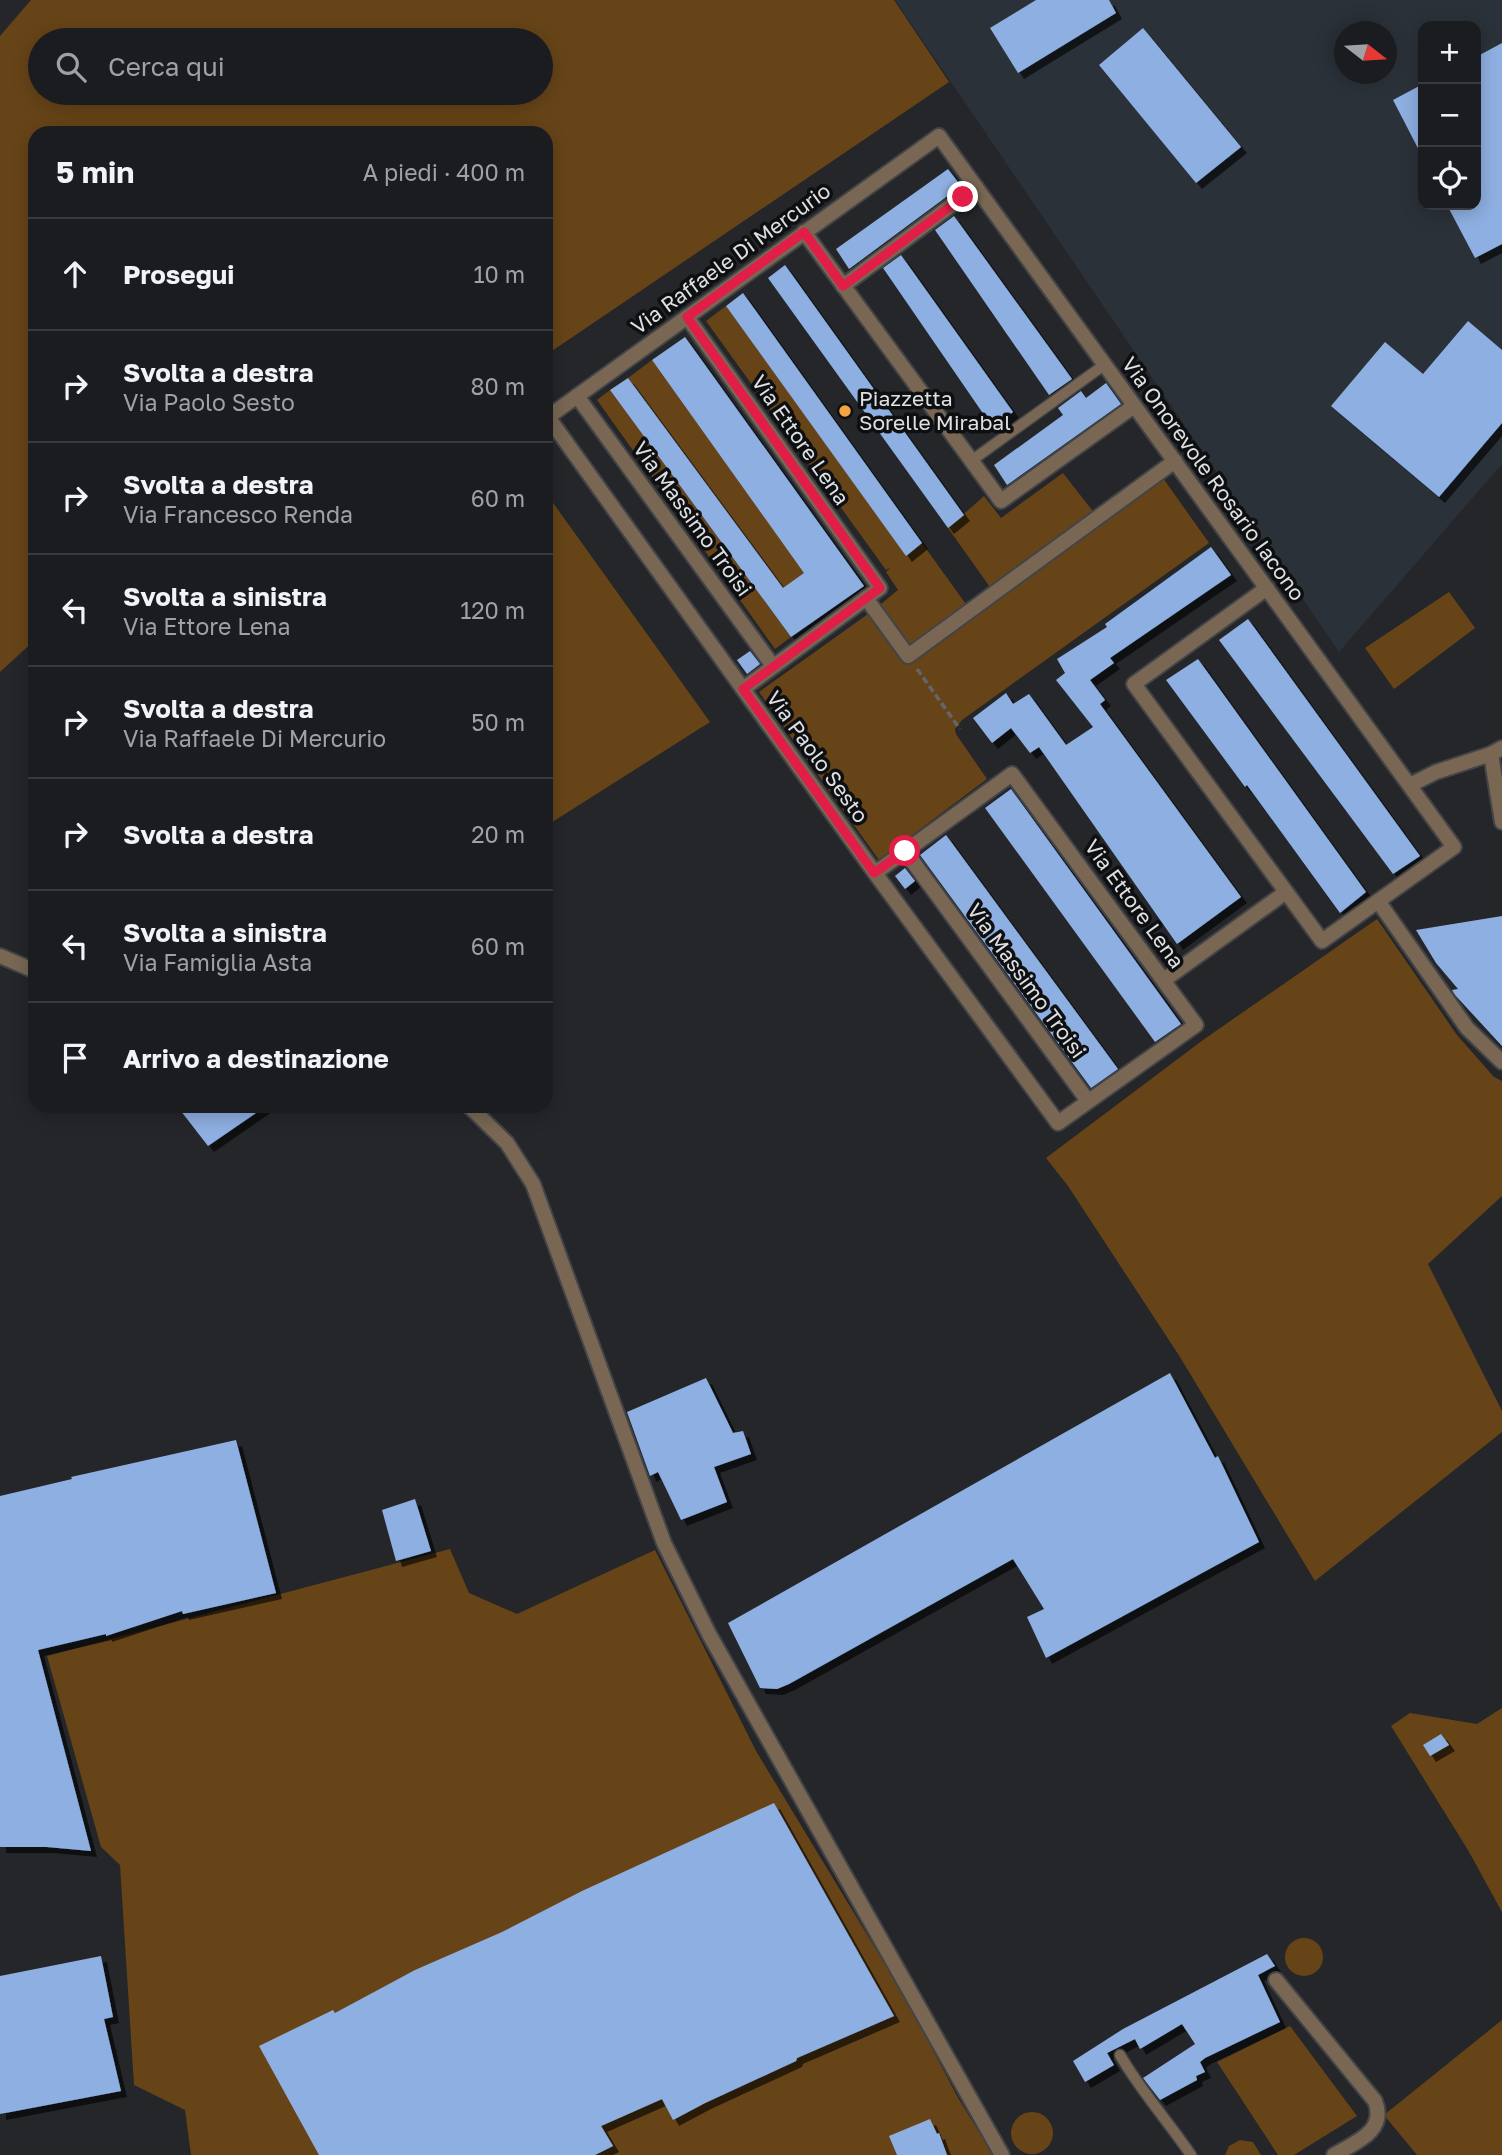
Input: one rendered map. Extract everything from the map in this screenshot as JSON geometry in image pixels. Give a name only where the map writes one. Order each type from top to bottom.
[{"type":"street","name":"Via Onorevole Rosario Iacono","points":[[939,136],[1454,847],[1378,901]]},
{"type":"street","name":"Via Raffaele Di Mercurio","points":[[553,413],[939,136]]},
{"type":"street","points":[[843,286],[976,187]]},
{"type":"street","points":[[804,232],[1001,502],[1135,406]]},
{"type":"street","name":"Via Ettore Lena","points":[[687,317],[880,588],[866,598]]},
{"type":"street","name":"Via Massimo Troisi","points":[[577,396],[774,666]]},
{"type":"street","name":"Via Paolo Sesto","points":[[553,424],[874,873],[1058,1123],[1088,1101]]},
{"type":"street","points":[[743,689],[866,598],[908,656],[1175,461]]},
{"type":"street","points":[[1266,588],[1134,684],[1322,941],[1378,901],[1466,1028],[1502,1062]]},
{"type":"street","points":[[1410,785],[1436,772],[1497,751],[1502,822]]},
{"type":"street","name":"Via Ettore Lena","points":[[905,851],[1012,774],[1164,980],[1196,1025],[1088,1101]]},
{"type":"street","points":[[874,873],[905,851]]},
{"type":"street","name":"Via Massimo Troisi","points":[[905,851],[1088,1101]]},
{"type":"street","points":[[1164,980],[1286,892]]},
{"type":"street","points":[[0,956],[28,968]]},
{"type":"street","points":[[476,1113],[507,1143],[533,1184],[664,1543],[709,1634],[1002,2155]]},
{"type":"street","points":[[1276,1980],[1375,2101],[1378,2109],[1379,2118],[1369,2133],[1334,2155]]},
{"type":"lane","points":[[971,461],[1104,365]]},
{"type":"lane","points":[[1120,2055],[1191,2155]]},
{"type":"path","points":[[908,656],[960,729]]},
{"type":"shaded area","points":[[31,0],[894,0],[949,82],[553,350],[553,126],[28,126],[28,646],[0,672],[0,36]]},
{"type":"shaded area","points":[[895,0],[1502,0],[1502,464],[1339,652]]},
{"type":"shaded area","points":[[726,306],[906,555],[922,543],[968,607],[908,651],[876,608],[898,590],[886,572],[891,567],[886,570],[706,321]]},
{"type":"shaded area","points":[[652,360],[831,609],[810,624],[628,378]]},
{"type":"shaded area","points":[[610,390],[791,637],[775,649],[597,400]]},
{"type":"shaded area","points":[[1063,473],[1095,514],[992,590],[948,528],[984,496],[1001,518]]},
{"type":"shaded area","points":[[1163,478],[1209,543],[962,720],[955,729],[956,734],[987,779],[879,860],[759,692],[868,614],[905,659]]},
{"type":"shaded area","points":[[553,503],[710,722],[553,822]]},
{"type":"shaded area","points":[[1449,592],[1475,628],[1394,689],[1365,648]]},
{"type":"shaded area","points":[[1377,919],[1457,1035],[1494,1077],[1502,1081],[1502,1196],[1428,1264],[1502,1411],[1502,1432],[1315,1581],[1180,1357],[1068,1186],[1046,1158],[1203,1040]]},
{"type":"shaded area","points":[[450,1549],[469,1593],[517,1614],[655,1550],[756,1751],[906,1999],[957,2096],[993,2155],[191,2155],[185,2110],[134,2085],[120,1865],[101,1847],[47,1656]]},
{"type":"shaded area","points":[[1502,1708],[1502,1912],[1468,1850],[1391,1726],[1410,1713],[1477,1724]]},
{"type":"shaded area","points":[[1304,1938],[1317,1944],[1323,1957],[1317,1970],[1304,1976],[1291,1970],[1285,1957],[1291,1944]]},
{"type":"shaded area","points":[[1502,2020],[1502,2155],[1417,2155],[1384,2115]]},
{"type":"shaded area","points":[[1290,2026],[1357,2116],[1294,2155],[1278,2155],[1217,2062]]},
{"type":"shaded area","points":[[1032,2112],[1047,2118],[1053,2133],[1047,2148],[1032,2154],[1017,2148],[1011,2133],[1017,2118]]},
{"type":"shaded area","points":[[1240,2140],[1253,2142],[1261,2155],[1225,2155],[1229,2146]]},
{"type":"building","points":[[1036,0],[1109,0],[1116,13],[1018,73],[990,28]]},
{"type":"building","points":[[1143,28],[1241,147],[1196,183],[1099,65]]},
{"type":"building","points":[[1502,43],[1502,244],[1475,258],[1450,210],[1481,210],[1481,54]]},
{"type":"building","points":[[1418,87],[1418,148],[1393,100]]},
{"type":"building","points":[[948,169],[961,186],[849,269],[836,249]]},
{"type":"building","points":[[954,216],[1072,379],[1049,395],[935,230]]},
{"type":"building","points":[[901,255],[1013,412],[993,428],[883,268]]},
{"type":"building","points":[[785,265],[964,515],[948,528],[768,278]]},
{"type":"building","points":[[743,293],[922,543],[906,556],[726,306]]},
{"type":"building","points":[[1468,321],[1502,350],[1502,423],[1439,497],[1331,406],[1385,342],[1423,374]]},
{"type":"building","points":[[685,337],[864,586],[791,637],[610,390],[628,378],[783,588],[804,573],[652,360]]},
{"type":"building","points":[[1106,383],[1121,404],[1007,485],[994,465],[1063,415],[1058,408],[1081,391],[1086,398]]},
{"type":"building","points":[[1211,547],[1231,575],[1110,658],[1114,663],[1090,680],[1105,700],[1100,704],[1241,897],[1177,944],[1039,747],[1030,753],[1011,728],[992,743],[973,718],[1006,693],[1013,704],[1029,694],[1066,745],[1093,727],[1056,680],[1065,673],[1057,659],[1107,627],[1105,624]]},
{"type":"building","points":[[1248,619],[1420,856],[1393,874],[1219,640]]},
{"type":"building","points":[[750,651],[760,664],[747,674],[737,660]]},
{"type":"building","points":[[1198,659],[1366,892],[1340,913],[1166,680]]},
{"type":"building","points":[[1011,789],[1181,1024],[1155,1042],[985,808]]},
{"type":"building","points":[[946,835],[1118,1069],[1091,1088],[920,855]]},
{"type":"building","points":[[905,868],[915,881],[905,889],[895,876]]},
{"type":"building","points":[[1502,916],[1502,1046],[1455,995],[1452,990],[1458,989],[1436,963],[1416,930]]},
{"type":"building","points":[[182,1113],[256,1113],[208,1146]]},
{"type":"building","points":[[1170,1373],[1215,1458],[1218,1456],[1259,1542],[1046,1658],[1027,1617],[1044,1609],[1013,1559],[789,1684],[777,1689],[760,1688],[728,1623]]},
{"type":"building","points":[[706,1378],[733,1433],[743,1431],[751,1454],[714,1467],[727,1502],[681,1520],[658,1472],[650,1476],[627,1412]]},
{"type":"building","points":[[236,1440],[276,1593],[183,1614],[182,1611],[106,1636],[38,1650],[91,1851],[0,1847],[0,1496]]},
{"type":"building","points":[[415,1499],[431,1551],[396,1561],[382,1510]]},
{"type":"building","points":[[1441,1734],[1449,1745],[1430,1756],[1423,1745]]},
{"type":"building","points":[[774,1803],[894,2016],[797,2058],[796,2061],[673,2120],[662,2099],[601,2126],[613,2146],[595,2155],[319,2155],[259,2046],[333,2010],[335,2013],[415,1970],[502,1932],[582,1891]]},
{"type":"building","points":[[1267,1954],[1275,1966],[1258,1975],[1280,2022],[1205,2058],[1200,2062],[1205,2072],[1196,2076],[1197,2080],[1160,2100],[1143,2078],[1195,2044],[1182,2024],[1140,2049],[1135,2039],[1107,2053],[1114,2065],[1085,2082],[1073,2061],[1123,2029]]},
{"type":"building","points":[[101,1956],[113,2017],[104,2019],[121,2091],[0,2114],[0,1976]]},
{"type":"building","points":[[930,2119],[937,2134],[939,2133],[947,2155],[897,2155],[889,2136]]},
{"type":"place","name":"Piazzetta Sorelle Mirabal","points":[[845,411]]},
{"type":"route","points":[[905,851],[874,873],[743,689],[880,588],[687,317],[804,232],[843,286],[963,197]]}]
